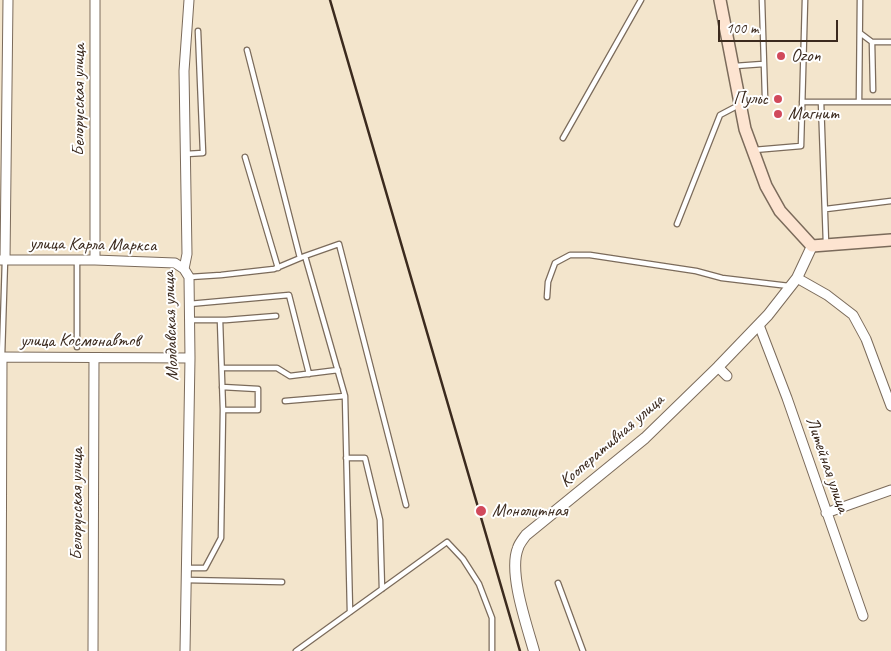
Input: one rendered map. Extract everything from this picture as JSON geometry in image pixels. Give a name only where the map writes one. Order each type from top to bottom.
[{"type":"main road","points":[[720,0],[744,129],[766,186],[780,210],[812,246],[891,240]]},
{"type":"street","points":[[2,260],[8,0]]},
{"type":"street","name":"Белорусская улица","points":[[95,260],[96,0]]},
{"type":"street","name":"Молдавская улица","points":[[185,651],[190,320],[186,273],[184,72],[189,0]]},
{"type":"street","name":"Кооперативная улица","points":[[534,651],[516,582],[515,559],[518,548],[526,535],[645,438],[718,367],[759,325],[794,282],[812,246]]},
{"type":"street","name":"улица Карла Маркса","points":[[2,260],[95,260],[176,263],[186,273]]},
{"type":"street","points":[[794,282],[827,295],[853,315],[866,339],[891,406]]},
{"type":"street","name":"Литейная улица","points":[[759,325],[787,398],[863,616]]},
{"type":"street","points":[[1,357],[1,651]]},
{"type":"street","name":"улица Космонавтов","points":[[1,357],[190,358]]},
{"type":"street","name":"Белорусская улица","points":[[93,651],[94,358]]},
{"type":"street","points":[[718,367],[728,376]]},
{"type":"street","points":[[826,514],[891,490]]},
{"type":"lane","points":[[563,138],[641,0]]},
{"type":"lane","points":[[762,0],[765,97]]},
{"type":"lane","points":[[752,150],[801,146],[805,0]]},
{"type":"lane","points":[[859,102],[860,0]]},
{"type":"lane","points":[[186,154],[203,153],[198,31]]},
{"type":"lane","points":[[860,33],[872,42],[891,42]]},
{"type":"lane","points":[[872,42],[873,90]]},
{"type":"lane","points":[[247,50],[300,258]]},
{"type":"lane","points":[[733,66],[763,64]]},
{"type":"lane","points":[[802,102],[891,102]]},
{"type":"lane","points":[[822,102],[826,245]]},
{"type":"lane","points":[[678,224],[720,115],[739,105]]},
{"type":"lane","points":[[246,157],[278,268]]},
{"type":"lane","points":[[826,209],[891,201]]},
{"type":"lane","points":[[186,273],[221,276],[278,268],[339,244],[406,505]]},
{"type":"lane","points":[[547,297],[548,282],[554,263],[570,255],[590,255],[722,278],[794,282]]},
{"type":"lane","points":[[305,256],[345,396],[350,612]]},
{"type":"lane","points":[[1,357],[2,260]]},
{"type":"lane","points":[[77,260],[77,347]]},
{"type":"lane","points":[[189,304],[289,295],[309,374]]},
{"type":"lane","points":[[190,320],[276,316]]},
{"type":"lane","points":[[187,568],[205,568],[221,538],[223,410],[220,320]]},
{"type":"lane","points":[[222,368],[277,368],[290,376],[338,370]]},
{"type":"lane","points":[[222,388],[258,389],[258,410],[223,410]]},
{"type":"lane","points":[[285,401],[345,396]]},
{"type":"lane","points":[[346,458],[365,458],[380,520],[382,589]]},
{"type":"lane","points":[[296,651],[447,542],[463,560],[479,584],[492,618],[492,651]]},
{"type":"lane","points":[[186,580],[282,582]]},
{"type":"lane","points":[[558,583],[583,651]]},
{"type":"railway","points":[[330,0],[520,651]]},
{"type":"place","name":"Ozon","points":[[781,56]]},
{"type":"place","name":"Пульс","points":[[778,99]]},
{"type":"place","name":"Магнит","points":[[778,114]]},
{"type":"place","name":"Монолитная","points":[[481,511]]}]
